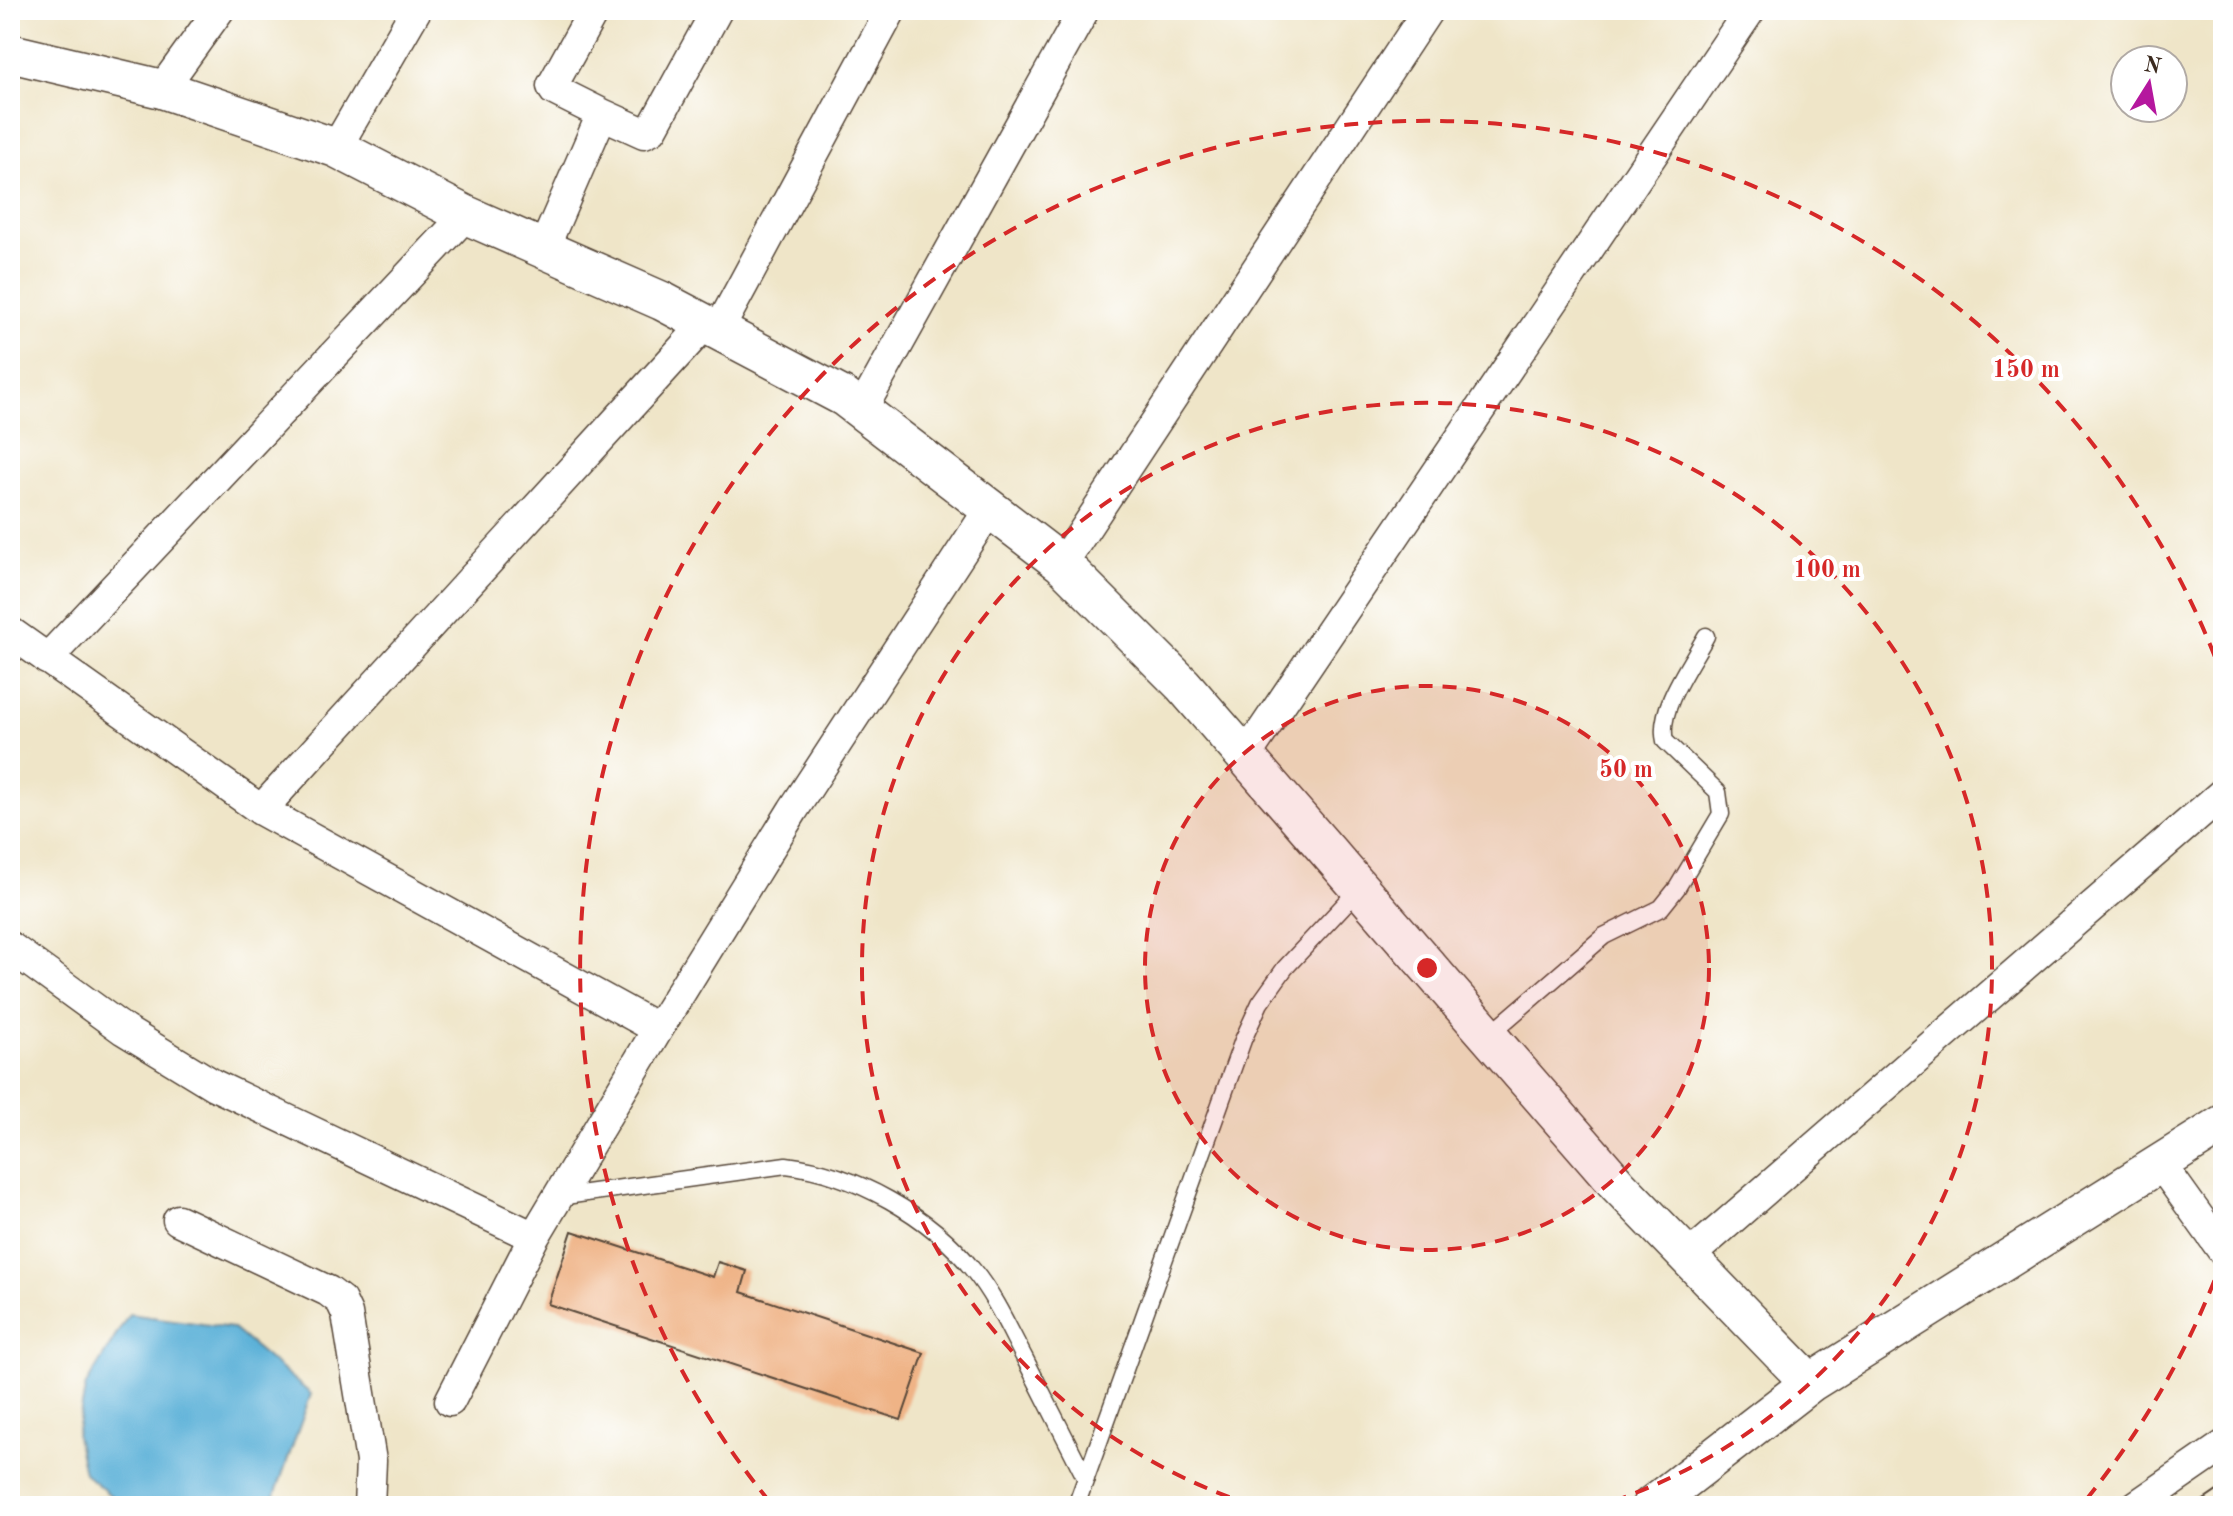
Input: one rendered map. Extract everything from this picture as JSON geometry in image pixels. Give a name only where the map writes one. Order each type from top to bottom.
[{"type":"street","points":[[162,89],[219,10]]},
{"type":"street","points":[[336,148],[416,10]]},
{"type":"street","points":[[594,10],[552,86],[554,90],[644,133],[652,129],[717,10]]},
{"type":"street","points":[[261,810],[711,327],[891,10]]},
{"type":"street","points":[[861,411],[1084,10]]},
{"type":"street","points":[[1062,564],[1428,10]]},
{"type":"street","points":[[1245,757],[1750,10]]},
{"type":"street","points":[[10,53],[162,89],[336,148],[466,215],[662,301],[844,397],[1062,564],[1183,685],[1618,1185],[1810,1383]]},
{"type":"street","points":[[543,250],[602,114]]},
{"type":"street","points":[[47,659],[466,215]]},
{"type":"street","points":[[450,1401],[534,1237],[658,1029],[793,810],[989,510]]},
{"type":"street","points":[[10,632],[261,810],[658,1029]]},
{"type":"street","points":[[1688,1257],[2223,793]]},
{"type":"street","points":[[10,947],[124,1030],[214,1085],[534,1237]]},
{"type":"street","points":[[1661,1503],[1810,1383],[2223,1124]]},
{"type":"street","points":[[2160,1163],[2223,1251]]},
{"type":"street","points":[[178,1220],[328,1291],[341,1301],[347,1314],[370,1450],[369,1506]]},
{"type":"street","points":[[2136,1506],[2223,1446]]},
{"type":"lane","points":[[1488,1036],[1604,936],[1661,908],[1677,888],[1721,814],[1718,792],[1665,741],[1662,730],[1665,713],[1706,636]]},
{"type":"lane","points":[[1076,1506],[1243,1040],[1260,1003],[1285,968],[1360,888]]},
{"type":"lane","points":[[558,1197],[786,1165],[843,1178],[903,1207],[972,1268],[998,1307],[1086,1479]]},
{"type":"water","points":[[129,1314],[232,1328],[311,1394],[274,1498],[267,1506],[123,1506],[84,1473],[76,1436],[86,1385]]},
{"type":"building","points":[[572,1231],[713,1277],[718,1262],[747,1271],[741,1292],[924,1353],[901,1420],[548,1304]]},
{"type":"building","points":[[2223,1487],[2223,1506],[2195,1506]]}]
